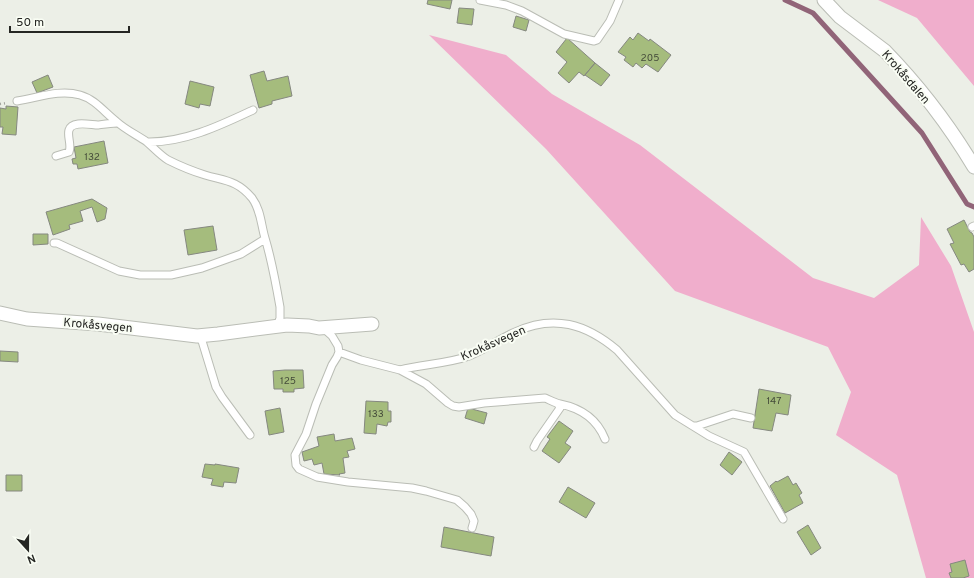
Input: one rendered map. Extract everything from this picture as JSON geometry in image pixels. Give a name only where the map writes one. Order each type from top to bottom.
[{"type":"street","name":"Krokåsdalen","points":[[824,0],[840,16],[886,51],[918,87],[963,149],[974,167]]},
{"type":"street","name":"Krokåsvegen","points":[[0,313],[27,319],[98,324],[197,336],[277,326],[323,328],[372,324]]},
{"type":"lane","points":[[480,0],[506,5],[522,11],[564,34],[594,41],[597,40],[610,21],[619,0]]},
{"type":"lane","points":[[17,101],[54,93],[78,94],[93,102],[117,123],[147,142],[166,158],[183,168],[238,184],[253,200],[258,210],[280,307],[280,318],[277,326]]},
{"type":"lane","points":[[147,142],[156,142],[184,137],[228,122],[253,110]]},
{"type":"lane","points":[[56,156],[68,152],[70,148],[69,131],[74,125],[117,123]]},
{"type":"lane","points":[[54,243],[119,271],[140,275],[163,275],[178,274],[228,259],[241,254],[265,239]]},
{"type":"lane","name":"Krokåsvegen","points":[[400,370],[458,360],[483,350],[514,332],[537,324],[552,322],[573,325],[588,330],[607,341],[617,350],[675,415],[709,436],[744,452],[783,519]]},
{"type":"lane","points":[[323,328],[332,336],[338,346],[339,352],[316,404],[306,434],[295,456],[296,465],[299,469],[317,477],[359,484],[412,488],[457,500],[471,514],[474,521],[472,528]]},
{"type":"lane","points":[[197,336],[202,341],[216,387],[250,435]]},
{"type":"lane","name":"Krokåsvegen","points":[[339,352],[361,360],[400,370],[426,384],[453,406],[459,407],[484,403],[545,398],[558,404],[564,404],[587,416],[602,430],[605,438]]},
{"type":"lane","points":[[534,447],[560,408],[558,404]]},
{"type":"lane","points":[[691,425],[697,426],[733,414],[751,418]]},
{"type":"shaded area","points":[[878,0],[974,0],[974,86],[917,18]]},
{"type":"shaded area","points":[[429,35],[506,55],[552,94],[640,145],[813,278],[874,298],[919,265],[921,217],[951,266],[974,332],[974,578],[926,578],[897,475],[836,435],[851,392],[828,347],[675,291],[546,149]]},
{"type":"building","points":[[428,0],[452,0],[450,9],[427,4]]},
{"type":"building","points":[[459,8],[474,9],[472,25],[457,23]]},
{"type":"building","points":[[516,16],[529,20],[526,31],[513,27]]},
{"type":"building","points":[[638,33],[649,41],[650,39],[671,55],[658,72],[646,64],[642,68],[636,63],[633,67],[624,60],[626,57],[618,52],[630,37],[633,40]]},
{"type":"building","points":[[567,38],[595,63],[584,76],[579,72],[569,83],[558,73],[567,62],[556,52]]},
{"type":"building","points":[[595,63],[610,75],[601,86],[585,75]]},
{"type":"building","points":[[264,71],[267,81],[288,76],[292,96],[272,101],[272,104],[259,108],[250,75]]},
{"type":"building","points":[[48,75],[53,87],[37,93],[32,82]]},
{"type":"building","points":[[190,81],[214,87],[210,106],[200,104],[199,108],[185,104]]},
{"type":"building","points":[[6,106],[18,107],[16,135],[2,134],[3,127],[0,127],[0,108],[6,109]]},
{"type":"building","points":[[104,141],[108,163],[78,169],[77,164],[73,164],[72,159],[76,158],[74,147]]},
{"type":"building","points":[[92,199],[107,208],[105,219],[97,222],[92,207],[80,211],[83,221],[69,225],[70,229],[53,235],[46,212]]},
{"type":"building","points":[[964,220],[974,237],[974,269],[969,272],[964,264],[961,265],[950,244],[954,243],[947,229]]},
{"type":"building","points":[[213,226],[217,250],[188,255],[184,230]]},
{"type":"building","points":[[33,234],[48,234],[48,244],[33,245]]},
{"type":"building","points":[[0,351],[18,352],[18,362],[0,361]]},
{"type":"building","points":[[303,370],[304,388],[294,389],[294,392],[283,392],[283,389],[274,389],[273,371]]},
{"type":"building","points":[[759,389],[791,395],[788,415],[776,413],[772,431],[753,428]]},
{"type":"building","points":[[366,401],[388,402],[388,411],[391,411],[391,422],[388,422],[387,426],[377,424],[376,434],[364,433]]},
{"type":"building","points":[[280,408],[284,432],[269,435],[265,411]]},
{"type":"building","points":[[468,408],[487,413],[484,424],[465,418]]},
{"type":"building","points":[[559,421],[573,431],[565,443],[571,447],[559,463],[542,451],[550,439],[547,437]]},
{"type":"building","points":[[334,434],[335,441],[352,438],[355,449],[347,451],[349,457],[343,458],[345,473],[339,474],[340,475],[324,474],[322,463],[314,465],[312,459],[304,461],[302,452],[319,446],[317,437]]},
{"type":"building","points":[[729,452],[742,462],[732,475],[720,465]]},
{"type":"building","points":[[205,464],[239,468],[236,483],[224,482],[223,487],[211,485],[213,479],[202,477]]},
{"type":"building","points":[[6,475],[22,475],[22,491],[6,491]]},
{"type":"building","points":[[788,476],[793,485],[796,483],[802,493],[799,495],[803,503],[785,513],[770,486],[776,481],[777,482]]},
{"type":"building","points":[[568,487],[595,503],[586,518],[559,502]]},
{"type":"building","points":[[808,525],[821,548],[811,555],[797,532]]},
{"type":"building","points":[[444,527],[494,537],[491,556],[441,547]]},
{"type":"building","points":[[965,560],[969,576],[963,578],[951,578],[949,573],[952,572],[950,564]]},
{"type":"waterway","points":[[785,0],[813,13],[922,133],[967,204],[974,207]]}]
